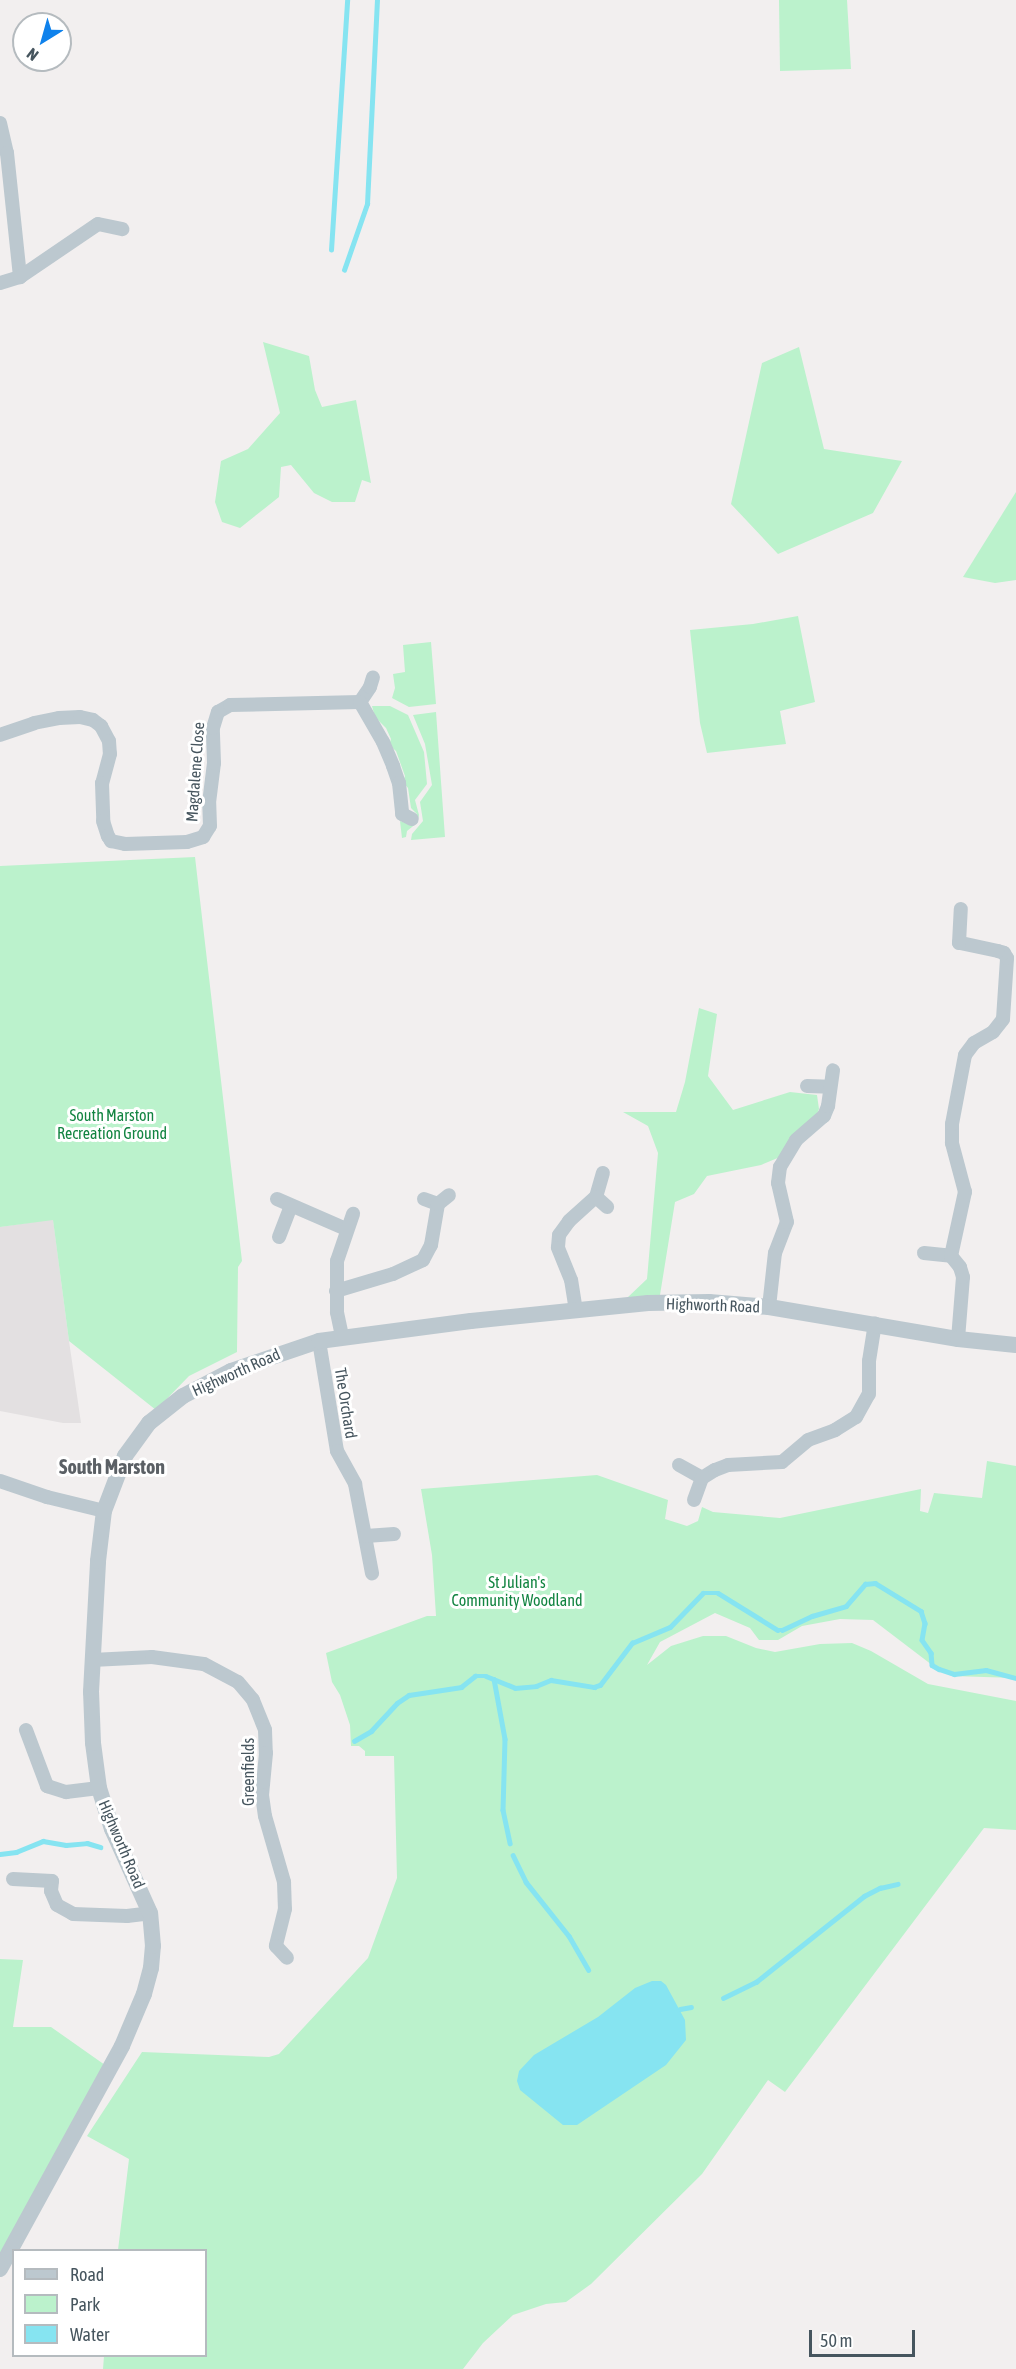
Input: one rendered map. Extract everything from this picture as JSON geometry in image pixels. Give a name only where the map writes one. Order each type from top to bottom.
[{"type":"street","points":[[0,123],[7,153],[20,277]]},
{"type":"street","points":[[0,283],[20,277],[98,224],[122,229]]},
{"type":"street","points":[[373,677],[370,687],[360,702],[379,734],[393,766],[399,783],[402,814],[412,819]]},
{"type":"street","name":"Magdalene Close","points":[[0,735],[34,723],[59,718],[80,717],[93,720],[101,726],[109,741],[110,754],[102,783],[103,821],[111,841],[125,844],[187,842],[203,837],[210,826],[209,804],[214,763],[213,728],[218,712],[230,705],[360,702]]},
{"type":"street","points":[[951,1256],[965,1199],[952,1132],[962,1067],[974,1043],[1001,1023],[1006,1005],[1007,958],[1004,953],[998,951],[959,943],[961,909]]},
{"type":"street","points":[[769,1307],[775,1254],[787,1222],[778,1183],[780,1167],[796,1140],[824,1116],[833,1070]]},
{"type":"street","points":[[807,1086],[830,1087]]},
{"type":"street","points":[[576,1311],[571,1280],[558,1243],[559,1235],[569,1221],[596,1197],[603,1173]]},
{"type":"street","points":[[596,1197],[607,1207]]},
{"type":"street","points":[[277,1199],[346,1229]]},
{"type":"street","points":[[336,1291],[401,1271],[423,1260],[431,1245],[444,1199],[424,1199]]},
{"type":"street","points":[[279,1237],[291,1206]]},
{"type":"street","points":[[342,1336],[336,1291],[337,1261],[353,1214]]},
{"type":"street","points":[[924,1253],[951,1256],[960,1267],[963,1277],[958,1339]]},
{"type":"street","name":"Highworth Road","points":[[0,2269],[131,2028],[151,1968],[153,1946],[150,1913],[112,1829],[99,1788],[93,1743],[92,1660],[104,1511],[117,1472],[131,1444],[149,1423],[170,1405],[231,1371],[319,1341],[342,1336],[576,1311],[678,1302],[769,1307],[875,1323],[958,1339],[1016,1345]]},
{"type":"street","points":[[694,1500],[702,1478],[728,1465],[782,1462],[808,1440],[835,1430],[856,1417],[869,1394],[869,1361],[875,1323]]},
{"type":"street","name":"The Orchard","points":[[319,1341],[337,1451],[355,1484],[372,1573]]},
{"type":"street","points":[[679,1465],[702,1478]]},
{"type":"street","points":[[0,1481],[47,1497],[104,1511]]},
{"type":"street","points":[[366,1536],[394,1534]]},
{"type":"street","name":"Greenfields","points":[[92,1660],[152,1657],[188,1660],[228,1675],[253,1700],[262,1717],[266,1742],[262,1783],[263,1805],[284,1882],[285,1909],[276,1946]]},
{"type":"street","points":[[26,1730],[47,1786],[66,1792],[99,1788]]},
{"type":"street","points":[[13,1879],[52,1881],[51,1891],[57,1905],[73,1914],[127,1916],[150,1913]]},
{"type":"street","points":[[261,1949],[276,1946],[287,1958]]},
{"type":"shaded area","points":[[53,1219],[81,1423],[63,1423],[0,1411],[0,1227]]},
{"type":"green space","points":[[779,0],[847,0],[851,69],[780,71]]},
{"type":"green space","points":[[263,342],[309,356],[315,390],[322,407],[356,400],[371,483],[362,480],[355,502],[332,502],[314,493],[291,465],[281,467],[279,497],[240,528],[222,522],[215,502],[221,461],[248,449],[280,413]]},
{"type":"green space","points":[[799,347],[824,449],[902,461],[873,513],[778,554],[731,504],[762,363]]},
{"type":"green space","points":[[1016,492],[1016,580],[995,583],[963,577]]},
{"type":"green space","points":[[798,616],[815,702],[780,711],[786,744],[707,753],[700,723],[690,630],[753,624]]},
{"type":"green space","points":[[431,642],[436,704],[409,707],[392,698],[395,688],[393,674],[405,672],[403,645]]},
{"type":"green space","points":[[372,706],[390,706],[408,715],[424,752],[427,784],[415,800],[419,815],[417,823],[407,831],[406,837],[402,838],[400,821],[411,825],[416,823],[417,814],[411,808],[408,788],[403,782],[405,776],[396,751],[389,745],[391,739],[386,728],[375,717]]},
{"type":"green space","points":[[436,712],[445,837],[411,840],[412,834],[423,821],[420,802],[432,785],[425,744],[413,715]]},
{"type":"green space","name":"South Marston Recreation Ground","points":[[195,857],[242,1261],[238,1267],[237,1352],[189,1376],[156,1410],[69,1341],[53,1220],[0,1227],[0,866]]},
{"type":"green space","points":[[699,1008],[717,1014],[708,1076],[733,1110],[790,1092],[817,1095],[819,1109],[815,1119],[780,1157],[761,1165],[707,1176],[694,1194],[675,1202],[660,1295],[627,1298],[647,1279],[658,1153],[648,1126],[623,1112],[676,1112],[685,1082]]},
{"type":"green space","name":"St Julian's Community Woodland","points":[[987,1461],[1016,1466],[1016,1678],[952,1676],[936,1668],[873,1620],[840,1619],[802,1626],[778,1640],[759,1640],[750,1628],[715,1613],[660,1642],[647,1665],[671,1646],[703,1636],[726,1636],[756,1648],[775,1652],[820,1644],[852,1643],[871,1651],[928,1684],[1016,1701],[1016,1830],[984,1828],[785,2092],[768,2080],[702,2174],[591,2284],[566,2302],[546,2304],[513,2315],[483,2343],[463,2369],[103,2369],[104,2357],[207,2357],[207,2249],[118,2249],[129,2159],[87,2136],[142,2052],[269,2057],[279,2054],[368,1958],[397,1878],[394,1756],[365,1756],[365,1751],[359,1746],[351,1746],[350,1725],[340,1695],[332,1682],[326,1653],[427,1616],[436,1616],[432,1555],[421,1489],[597,1475],[668,1500],[665,1519],[687,1526],[698,1521],[702,1507],[713,1512],[780,1518],[921,1489],[920,1511],[928,1513],[934,1493],[982,1498]]},
{"type":"green space","points":[[0,1959],[23,1960],[13,2027],[51,2027],[105,2065],[0,2257]]},
{"type":"water","points":[[652,1981],[661,1981],[666,1985],[685,2020],[686,2040],[666,2065],[577,2125],[563,2125],[520,2090],[517,2081],[519,2071],[534,2055],[598,2017],[635,1988]]},
{"type":"waterway","points":[[331,250],[347,0]]},
{"type":"waterway","points":[[344,270],[367,204],[377,0]]},
{"type":"waterway","points":[[354,1741],[371,1731],[397,1703],[409,1695],[461,1687],[475,1676],[486,1676],[515,1688],[536,1686],[551,1680],[594,1687],[600,1685],[632,1643],[670,1627],[703,1593],[718,1593],[778,1630],[782,1630],[812,1616],[846,1606],[865,1584],[875,1583],[921,1611],[925,1623],[922,1640],[931,1653],[932,1665],[954,1674],[986,1670],[1016,1678]]},
{"type":"waterway","points":[[494,1679],[505,1739],[503,1810],[510,1843]]},
{"type":"waterway","points":[[0,1854],[16,1852],[43,1841],[66,1845],[87,1843],[100,1847]]},
{"type":"waterway","points":[[513,1855],[526,1882],[569,1936],[589,1970]]},
{"type":"waterway","points":[[723,1998],[756,1982],[864,1896],[880,1888],[898,1884]]},
{"type":"waterway","points":[[680,2009],[691,2007]]},
{"type":"district","name":"South Marston","points":[[112,1466]]}]
